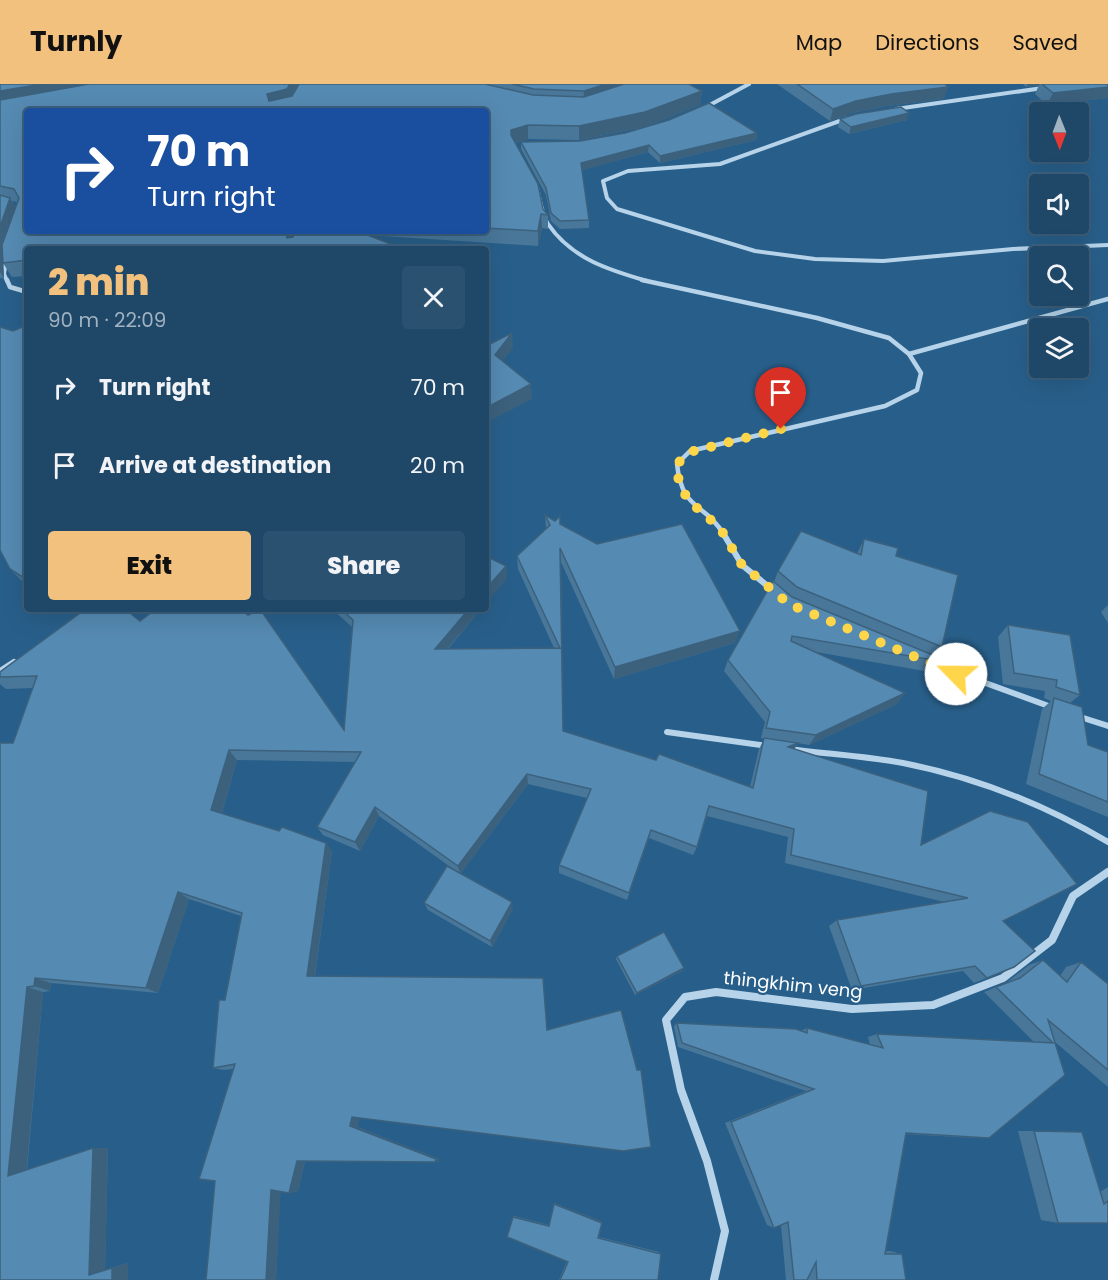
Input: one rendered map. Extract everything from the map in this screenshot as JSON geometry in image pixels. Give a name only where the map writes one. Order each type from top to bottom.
[{"type":"street","points":[[701,109],[721,101],[749,84]]},
{"type":"street","points":[[892,109],[1045,88]]},
{"type":"street","points":[[853,117],[796,135],[720,164],[628,171],[603,181],[607,198],[617,209],[755,251],[815,259],[883,261],[945,258],[1013,249],[1108,245]]},
{"type":"street","points":[[533,179],[542,197],[548,223],[570,246],[594,264],[658,285],[864,330],[889,338],[909,354],[921,373],[917,390],[885,406],[700,449],[690,452],[677,464],[679,484],[689,501],[720,528],[742,565],[782,598]]},
{"type":"street","points":[[8,253],[4,274],[10,287],[24,291]]},
{"type":"street","points":[[909,354],[1108,299]]},
{"type":"street","points":[[0,671],[18,659]]},
{"type":"street","points":[[924,661],[1065,712]]},
{"type":"street","points":[[1075,715],[1108,726]]},
{"type":"street","points":[[667,732],[774,747]]},
{"type":"street","points":[[786,749],[916,766],[1016,798],[1108,842]]},
{"type":"street","name":"thingkhim veng","points":[[714,1280],[725,1231],[707,1161],[681,1090],[666,1020],[685,997],[716,992],[852,1009],[933,1005],[1003,978],[1052,940],[1073,896],[1108,872]]},
{"type":"building","points":[[0,84],[42,84],[0,91]]},
{"type":"building","points":[[89,84],[290,84],[287,89],[267,94],[269,101],[292,96],[299,84],[485,84],[533,95],[584,97],[624,84],[689,84],[702,91],[645,112],[579,126],[528,125],[511,130],[511,135],[538,184],[543,209],[548,215],[541,214],[538,231],[489,228],[489,108],[24,108],[24,234],[286,234],[287,238],[293,237],[294,234],[365,234],[396,246],[24,246],[24,260],[3,263],[2,245],[19,198],[14,189],[0,186],[0,100]]},
{"type":"building","points":[[512,84],[606,84],[584,91],[534,89]]},
{"type":"building","points":[[797,84],[945,84],[948,87],[891,94],[856,101],[833,109]]},
{"type":"building","points":[[1042,84],[1108,84],[1108,87],[1053,93]]},
{"type":"building","points":[[709,103],[757,133],[660,156],[649,145],[581,163],[589,220],[560,221],[551,213],[546,188],[521,142],[580,141],[625,133],[669,120]]},
{"type":"building","points":[[901,107],[909,113],[851,127],[840,119],[856,114]]},
{"type":"building","points":[[0,195],[10,198],[0,227]]},
{"type":"building","points":[[24,326],[24,578],[10,569],[0,550],[0,327],[13,331]]},
{"type":"building","points":[[512,333],[495,355],[531,384],[489,406],[489,344]]},
{"type":"building","points":[[545,515],[555,521],[560,516],[560,524],[597,544],[682,524],[740,631],[615,667],[560,548],[563,731],[656,760],[659,754],[753,788],[764,738],[798,743],[788,747],[928,791],[921,845],[990,811],[1028,822],[1077,884],[1003,921],[1035,951],[1014,967],[987,978],[975,966],[861,986],[837,920],[968,898],[791,855],[794,829],[709,806],[697,847],[651,830],[629,893],[559,865],[591,789],[527,774],[458,866],[375,807],[355,842],[317,827],[361,752],[229,750],[211,810],[279,831],[282,827],[326,843],[307,976],[543,978],[547,1030],[621,1010],[637,1070],[641,1070],[651,1147],[623,1151],[352,1117],[350,1126],[436,1159],[435,1162],[297,1161],[289,1193],[271,1190],[266,1280],[206,1280],[215,1181],[199,1179],[235,1064],[213,1068],[219,1000],[225,1000],[242,913],[178,892],[146,988],[35,978],[34,986],[27,987],[8,1176],[93,1148],[89,1275],[112,1268],[112,1280],[0,1280],[0,743],[13,743],[37,676],[0,677],[0,672],[80,613],[78,612],[129,612],[140,621],[152,612],[244,612],[248,615],[262,612],[344,730],[353,620],[344,612],[466,612],[435,649],[560,648],[517,556],[550,525]]},
{"type":"building","points":[[801,531],[861,555],[864,539],[898,548],[896,556],[958,575],[942,647],[797,587],[778,571]]},
{"type":"building","points":[[489,558],[506,566],[489,586]]},
{"type":"building","points":[[773,581],[792,597],[940,658],[939,661],[792,636],[791,641],[905,693],[816,735],[766,728],[770,712],[728,660]]},
{"type":"building","points":[[1008,625],[1070,635],[1080,695],[1056,687],[1057,680],[1014,673]]},
{"type":"building","points":[[1054,698],[1082,707],[1088,745],[1108,752],[1108,802],[1039,774]]},
{"type":"building","points":[[447,866],[512,902],[490,941],[424,903]]},
{"type":"building","points":[[664,932],[684,968],[637,993],[617,956]]},
{"type":"building","points":[[1043,960],[1067,982],[1081,962],[1108,984],[1108,1070],[1048,1020],[1065,1075],[989,1138],[906,1133],[885,1254],[902,1254],[906,1280],[817,1280],[816,1262],[807,1280],[794,1280],[788,1222],[774,1228],[731,1122],[814,1089],[682,1043],[677,1023],[796,1029],[807,1033],[807,1028],[883,1048],[877,1034],[1053,1043],[996,987],[1020,978]]},
{"type":"building","points":[[1034,1131],[1082,1132],[1104,1204],[1108,1201],[1108,1223],[1058,1223]]},
{"type":"building","points":[[554,1204],[602,1223],[598,1238],[661,1254],[658,1280],[560,1280],[568,1262],[507,1237],[513,1217],[549,1226]]},
{"type":"route","points":[[781,429],[690,452],[677,464],[679,484],[689,501],[720,528],[742,565],[789,604],[956,674]]}]
